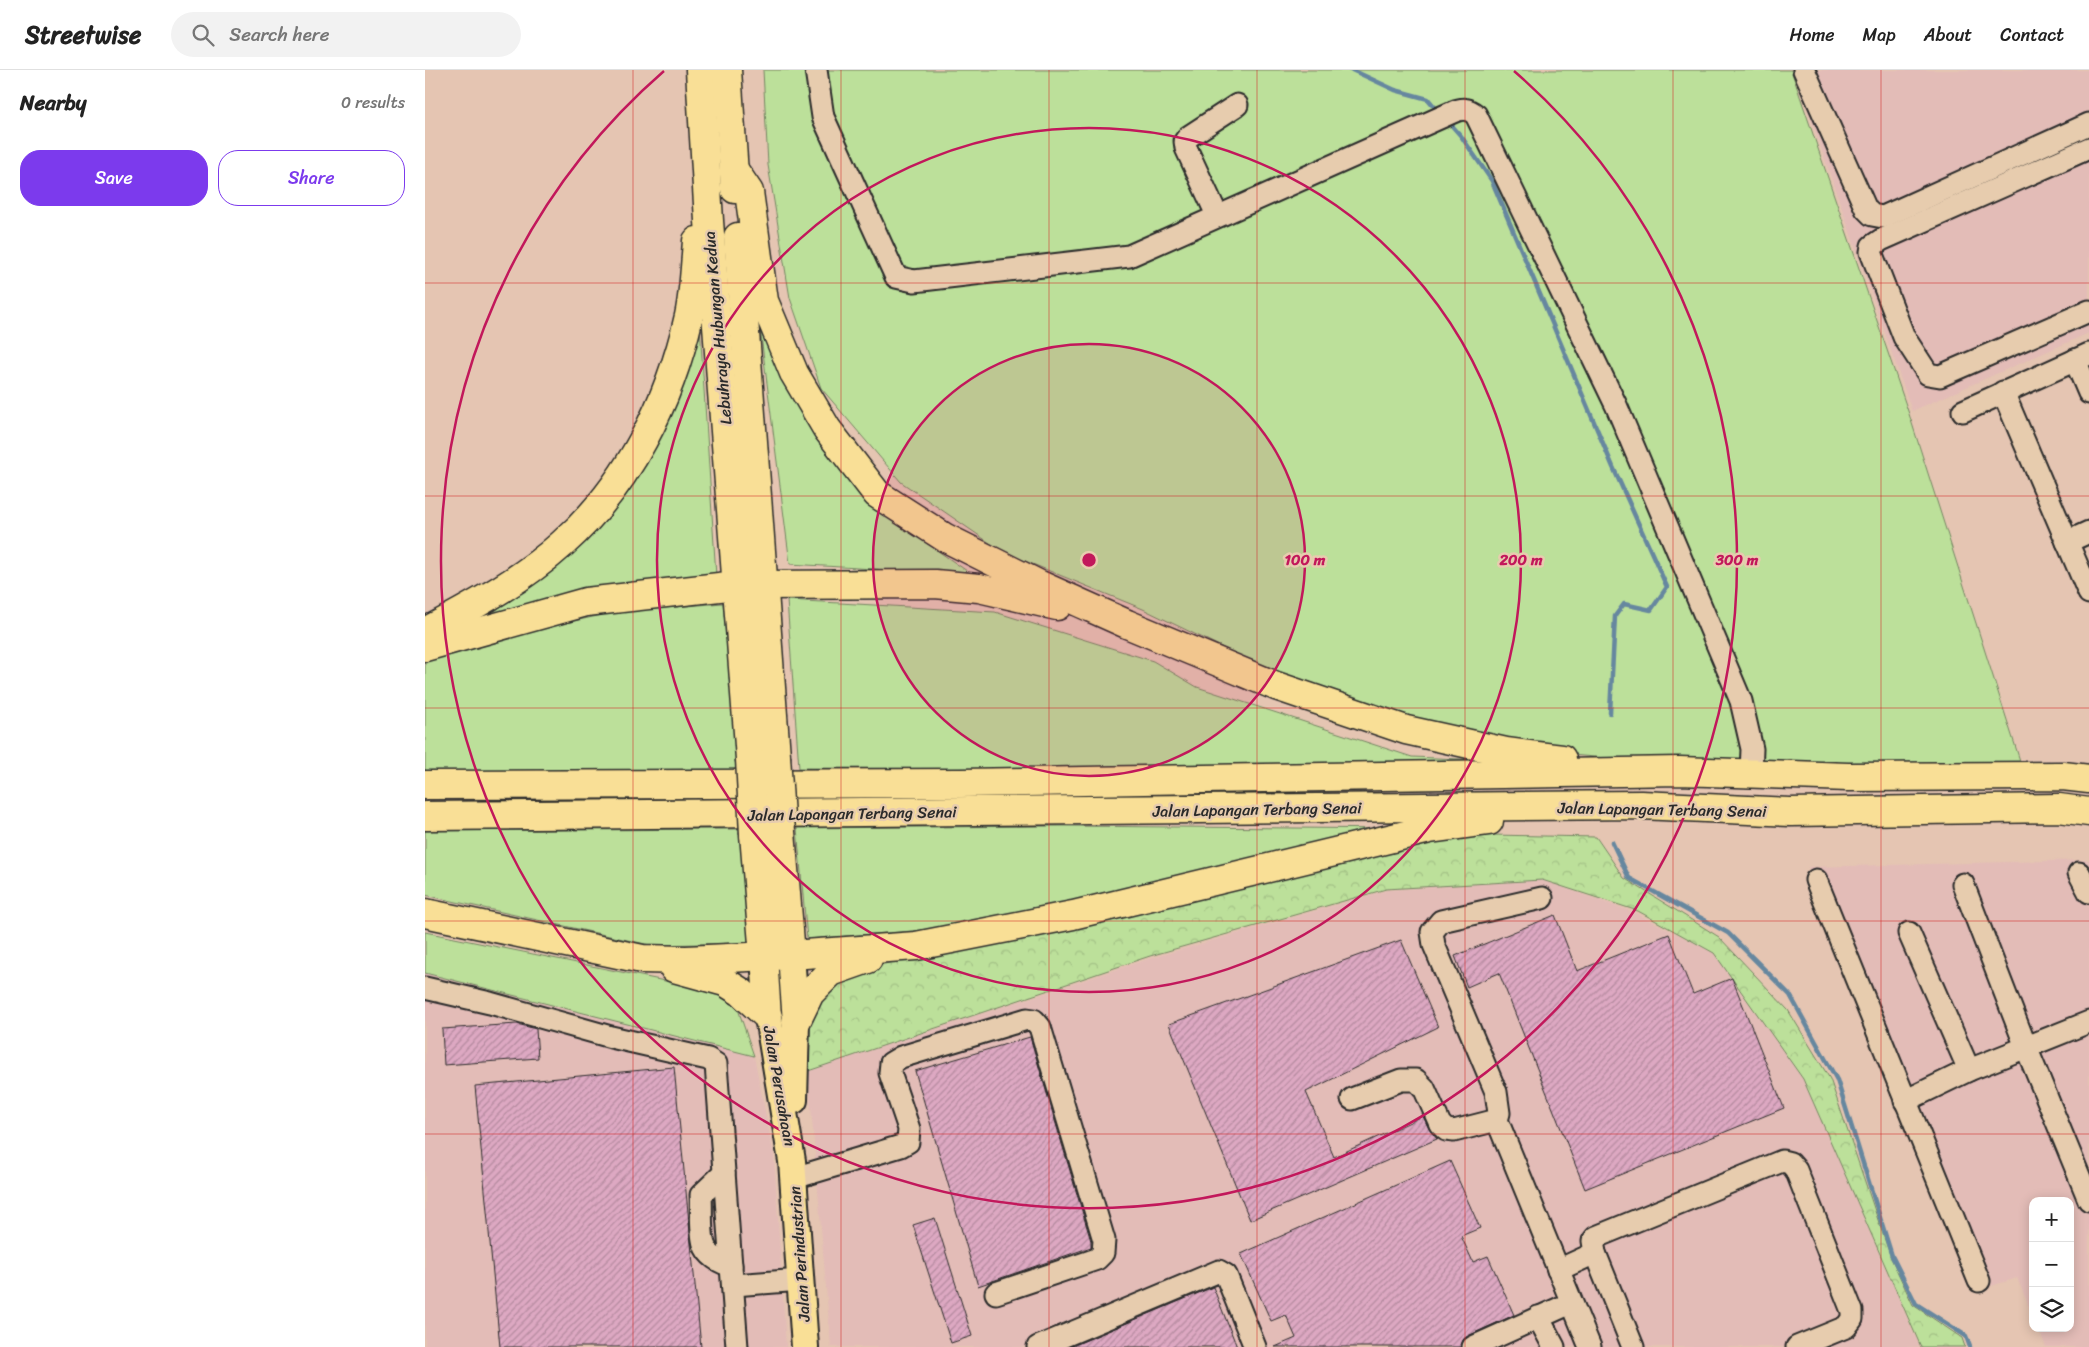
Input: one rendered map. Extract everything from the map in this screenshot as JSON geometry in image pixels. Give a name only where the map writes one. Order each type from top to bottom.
[{"type":"highway","name":"Lebuhraya Hubungan Kedua","points":[[700,70],[703,126],[750,585]]},
{"type":"highway","name":"Lebuhraya Hubungan Kedua","points":[[727,70],[734,170],[750,585]]},
{"type":"highway","points":[[425,632],[485,600],[529,570],[562,544],[623,475],[651,426],[666,391],[689,317],[694,280],[703,126]]},
{"type":"highway","points":[[734,170],[749,192],[764,301],[793,373],[827,429],[877,494],[945,537],[1040,585],[1127,624],[1276,686],[1406,730],[1506,752],[1681,771]]},
{"type":"highway","points":[[425,647],[586,602],[750,585],[935,584],[979,588],[1127,624]]},
{"type":"highway","points":[[750,585],[768,833],[764,956]]},
{"type":"highway","name":"Jalan Lapangan Terbang Senai","points":[[425,785],[961,783],[1681,771],[1848,776],[2063,776],[2089,779]]},
{"type":"highway","points":[[796,1022],[809,993],[831,972],[916,946],[1073,915],[1430,829],[1588,814],[1641,805]]},
{"type":"highway","name":"Jalan Lapangan Terbang Senai","points":[[425,816],[1641,805],[1790,812],[2059,808],[2089,812]]},
{"type":"highway","points":[[768,833],[791,955]]},
{"type":"highway","points":[[425,913],[642,960],[725,982],[741,992],[768,1017]]},
{"type":"highway","points":[[642,960],[791,955],[916,946]]},
{"type":"main road","name":"Jalan Perusahaan","points":[[791,955],[796,1022],[793,1169]]},
{"type":"main road","name":"Jalan Perusahaan","points":[[764,956],[768,1017],[793,1169]]},
{"type":"main road","name":"Jalan Perindustrian","points":[[793,1169],[805,1347]]},
{"type":"street","points":[[816,70],[823,117],[896,277],[914,281],[1129,256],[1217,215],[1453,112],[1465,109],[1476,115],[1616,405],[1741,701],[1752,750],[1751,773]]},
{"type":"street","points":[[1803,70],[1866,209],[1872,215],[1883,217],[2089,124]]},
{"type":"street","points":[[1217,215],[1186,148],[1185,141],[1188,137],[1237,104]]},
{"type":"street","points":[[2089,148],[1881,240],[1872,246],[1871,252],[1904,337],[1928,374],[1941,376],[2089,311]]},
{"type":"street","points":[[1963,411],[2082,357],[2089,393]]},
{"type":"street","points":[[2003,392],[2089,594]]},
{"type":"street","points":[[2067,542],[2089,532]]},
{"type":"street","points":[[2079,873],[2089,892]]},
{"type":"street","points":[[1816,880],[1979,1281]]},
{"type":"street","points":[[1963,884],[2026,1047],[2089,1200]]},
{"type":"street","points":[[1542,898],[1441,921],[1432,932],[1433,945],[1496,1092],[1499,1113],[1497,1120],[1590,1347]]},
{"type":"street","points":[[1909,933],[1969,1070]]},
{"type":"street","points":[[425,988],[489,1003],[611,1037],[708,1059],[716,1064],[724,1173],[701,1196],[704,1245],[714,1258],[724,1264],[732,1275],[737,1347]]},
{"type":"street","points":[[793,1169],[901,1146],[908,1142],[909,1129],[890,1073],[891,1063],[901,1057],[1027,1020],[1035,1020],[1040,1027],[1096,1212],[1104,1240],[1103,1252],[1097,1259],[995,1293]]},
{"type":"street","points":[[1905,1101],[1969,1070],[2089,1022]]},
{"type":"street","points":[[1352,1099],[1401,1080],[1416,1080],[1424,1088],[1441,1124],[1446,1130],[1454,1131],[1497,1120]]},
{"type":"street","points":[[1633,1347],[1595,1253],[1593,1241],[1596,1237],[1782,1162],[1790,1163],[1796,1170],[1852,1311],[1852,1318],[1846,1327],[1797,1347]]},
{"type":"street","points":[[1558,1270],[1595,1253]]},
{"type":"street","points":[[1038,1347],[1219,1271],[1226,1275],[1255,1347]]},
{"type":"street","points":[[732,1275],[801,1280]]},
{"type":"street","points":[[1473,1347],[1571,1303]]},
{"type":"street","points":[[1539,1317],[1554,1347]]},
{"type":"shaded area","points":[[1794,70],[2089,70],[2089,333],[1912,411]]},
{"type":"shaded area","points":[[2089,860],[2089,1347],[2046,1347],[2040,1332],[2074,1332],[2074,1197],[2029,1197],[2029,1306],[2017,1278],[1975,1291],[1808,867]]},
{"type":"shaded area","points":[[1542,880],[1636,913],[1714,953],[1803,1079],[1920,1347],[831,1347],[808,1071],[1151,958],[1387,890]]},
{"type":"shaded area","points":[[425,973],[754,1056],[774,1156],[786,1347],[425,1347]]},
{"type":"green space","points":[[763,70],[1791,70],[1909,414],[2022,767],[1650,762],[1517,750],[1327,698],[1143,609],[1003,552],[901,482],[821,388],[790,298],[768,165]]},
{"type":"green space","points":[[700,327],[716,576],[491,614],[572,553],[647,464]]},
{"type":"green space","points":[[760,328],[804,420],[883,513],[980,580],[875,569],[790,564]]},
{"type":"green space","points":[[787,600],[995,612],[1153,661],[1197,687],[1412,757],[1485,760],[1485,771],[799,768]]},
{"type":"green space","points":[[723,603],[738,777],[425,771],[425,661],[482,641],[616,612]]},
{"type":"green space","points":[[1064,826],[1406,829],[979,926],[807,939],[797,828]]},
{"type":"green space","points":[[740,829],[749,943],[650,945],[425,895],[425,831]]},
{"type":"green space","points":[[1490,835],[1596,837],[1624,878],[1719,937],[1788,1010],[1830,1079],[1891,1258],[1913,1305],[1962,1338],[1965,1347],[1921,1347],[1803,1079],[1714,953],[1638,911],[1542,880],[1386,889],[1150,956],[808,1071],[808,1008],[850,972],[1423,839]]},
{"type":"green space","points":[[425,932],[714,991],[737,1006],[754,1056],[425,973]]},
{"type":"building","points":[[1555,915],[1577,971],[1669,934],[1693,994],[1732,978],[1784,1108],[1585,1189],[1499,973],[1467,987],[1455,956]]},
{"type":"building","points":[[1401,940],[1438,1027],[1306,1092],[1334,1157],[1423,1116],[1429,1129],[1437,1139],[1250,1220],[1169,1024]]},
{"type":"building","points":[[517,1024],[536,1029],[538,1058],[444,1065],[442,1029]]},
{"type":"building","points":[[1030,1037],[1091,1241],[1091,1247],[978,1286],[915,1071]]},
{"type":"building","points":[[674,1067],[701,1347],[500,1347],[475,1086]]},
{"type":"building","points":[[1450,1161],[1480,1228],[1461,1236],[1473,1262],[1488,1256],[1514,1315],[1468,1336],[1463,1340],[1461,1347],[1275,1347],[1296,1338],[1286,1315],[1271,1321],[1241,1254]]},
{"type":"building","points":[[935,1218],[972,1336],[951,1343],[913,1225]]},
{"type":"building","points":[[1213,1287],[1237,1347],[1070,1347]]},
{"type":"waterway","points":[[1352,70],[1395,90],[1428,99],[1438,111]]},
{"type":"waterway","points":[[1447,120],[1461,136],[1492,181],[1613,467],[1667,587],[1651,610],[1624,604],[1615,616],[1610,713]]},
{"type":"waterway","points":[[1612,842],[1629,878],[1728,933],[1790,995],[1837,1080],[1892,1256],[1916,1304],[1966,1336],[1970,1347]]}]
